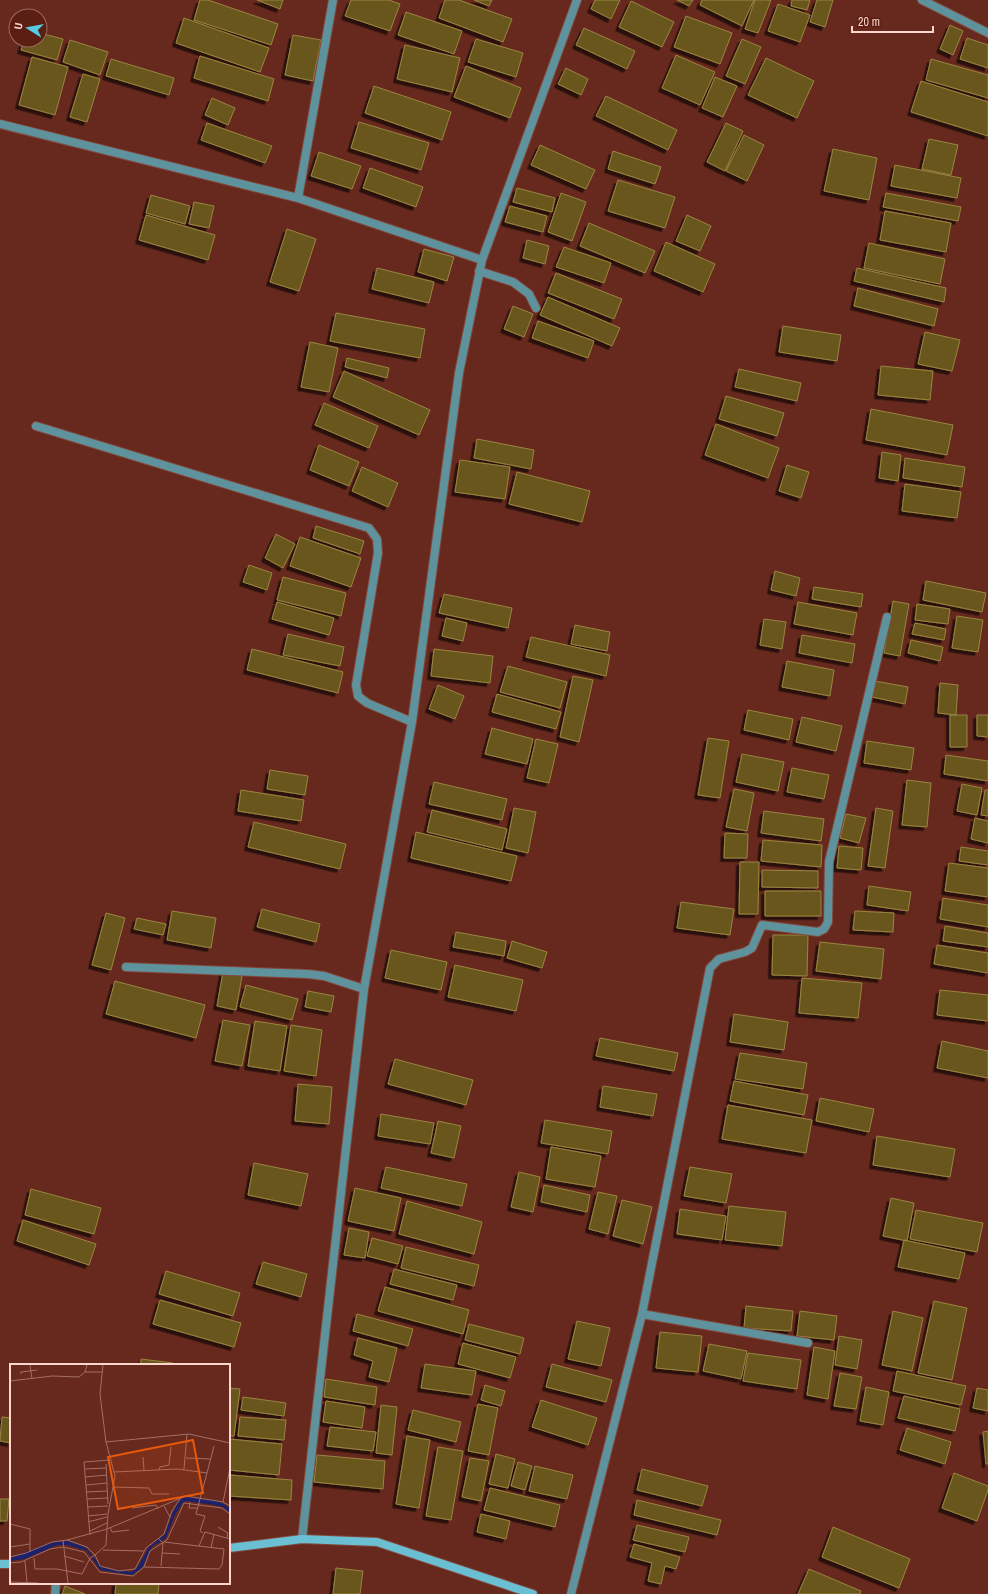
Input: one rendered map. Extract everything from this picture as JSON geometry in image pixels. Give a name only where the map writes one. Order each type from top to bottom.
[{"type":"street","points":[[298,198],[333,0]]},
{"type":"street","points":[[302,1538],[364,989],[412,722],[459,374],[482,260],[577,0]]},
{"type":"street","points":[[922,0],[988,32]]},
{"type":"street","points":[[0,124],[298,198],[482,260]]},
{"type":"street","points":[[480,271],[513,282],[529,294],[536,308]]},
{"type":"street","points":[[36,426],[369,528],[377,539],[378,553],[356,685],[358,696],[367,703],[412,722]]},
{"type":"street","points":[[571,1594],[642,1314],[710,968],[719,959],[745,952],[752,948],[762,925],[818,932],[824,929],[828,922],[829,862],[887,617]]},
{"type":"street","points":[[126,967],[308,974],[324,976],[364,989]]},
{"type":"street","points":[[642,1314],[808,1343]]},
{"type":"street","points":[[230,1548],[302,1538],[377,1542],[533,1594]]},
{"type":"street","points":[[55,1594],[56,1584]]},
{"type":"building","points":[[200,0],[208,0],[278,24],[271,45],[194,20]]},
{"type":"building","points":[[257,0],[283,0],[280,9]]},
{"type":"building","points":[[351,0],[389,0],[400,4],[390,31],[345,16]]},
{"type":"building","points":[[445,0],[459,0],[512,19],[503,42],[439,18]]},
{"type":"building","points":[[474,0],[492,0],[489,6]]},
{"type":"building","points":[[595,0],[620,0],[611,19],[591,9]]},
{"type":"building","points":[[677,0],[693,0],[689,6]]},
{"type":"building","points":[[702,0],[754,0],[742,26],[700,5]]},
{"type":"building","points":[[755,0],[771,0],[758,33],[745,29]]},
{"type":"building","points":[[792,0],[810,0],[807,10],[791,6]]},
{"type":"building","points":[[817,0],[833,0],[825,27],[810,22]]},
{"type":"building","points":[[631,1],[674,22],[662,47],[619,27]]},
{"type":"building","points":[[778,4],[810,15],[800,42],[768,31]]},
{"type":"building","points":[[406,12],[462,31],[454,54],[398,35]]},
{"type":"building","points":[[686,16],[732,33],[720,64],[674,47]]},
{"type":"building","points":[[184,18],[269,48],[260,72],[176,43]]},
{"type":"building","points":[[950,25],[963,31],[953,55],[940,49]]},
{"type":"building","points":[[584,28],[635,51],[627,69],[576,45]]},
{"type":"building","points":[[48,35],[63,39],[57,60],[21,50],[22,48],[48,48]]},
{"type":"building","points":[[293,35],[321,40],[313,81],[285,75]]},
{"type":"building","points":[[967,38],[988,45],[988,68],[960,59]]},
{"type":"building","points":[[476,39],[523,53],[516,77],[468,62]]},
{"type":"building","points":[[742,39],[761,47],[745,84],[726,76]]},
{"type":"building","points":[[70,40],[108,52],[100,75],[63,62]]},
{"type":"building","points":[[405,45],[460,58],[452,92],[397,79]]},
{"type":"building","points":[[676,55],[715,72],[700,105],[662,88]]},
{"type":"building","points":[[200,56],[274,79],[268,101],[194,78]]},
{"type":"building","points":[[32,57],[68,67],[55,115],[19,105]]},
{"type":"building","points":[[766,58],[814,81],[797,118],[748,95]]},
{"type":"building","points":[[111,59],[174,78],[169,95],[106,76]]},
{"type":"building","points":[[931,59],[988,75],[988,98],[926,80]]},
{"type":"building","points":[[466,66],[521,88],[510,118],[454,97]]},
{"type":"building","points":[[566,68],[588,79],[581,95],[558,84]]},
{"type":"building","points":[[83,74],[100,79],[87,122],[70,117]]},
{"type":"building","points":[[715,77],[737,86],[723,117],[702,108]]},
{"type":"building","points":[[921,81],[988,102],[988,136],[911,112]]},
{"type":"building","points":[[374,86],[451,112],[442,140],[365,113]]},
{"type":"building","points":[[606,96],[677,130],[668,150],[596,116]]},
{"type":"building","points":[[212,98],[235,108],[228,125],[205,115]]},
{"type":"building","points":[[359,122],[429,143],[421,170],[351,148]]},
{"type":"building","points":[[207,123],[272,146],[265,163],[201,140]]},
{"type":"building","points":[[726,123],[743,131],[725,171],[707,162]]},
{"type":"building","points":[[744,135],[764,145],[747,181],[726,171]]},
{"type":"building","points":[[929,139],[958,145],[951,175],[922,169]]},
{"type":"building","points":[[540,145],[595,170],[586,189],[531,165]]},
{"type":"building","points":[[833,149],[877,158],[869,200],[824,191]]},
{"type":"building","points":[[613,151],[661,167],[655,184],[608,169]]},
{"type":"building","points":[[319,152],[361,166],[352,189],[311,176]]},
{"type":"building","points":[[895,165],[961,178],[957,198],[891,186]]},
{"type":"building","points":[[370,168],[423,187],[416,207],[363,188]]},
{"type":"building","points":[[618,180],[675,197],[665,228],[608,211]]},
{"type":"building","points":[[517,188],[555,198],[552,212],[513,202]]},
{"type":"building","points":[[561,193],[586,202],[572,241],[548,232]]},
{"type":"building","points":[[886,193],[961,207],[958,221],[883,207]]},
{"type":"building","points":[[151,195],[190,206],[185,224],[146,213]]},
{"type":"building","points":[[194,202],[214,206],[209,228],[189,224]]},
{"type":"building","points":[[510,206],[547,216],[543,232],[505,222]]},
{"type":"building","points":[[885,211],[951,223],[946,252],[880,240]]},
{"type":"building","points":[[146,215],[215,235],[208,260],[139,240]]},
{"type":"building","points":[[687,215],[711,226],[700,251],[676,241]]},
{"type":"building","points":[[589,223],[655,251],[645,273],[580,246]]},
{"type":"building","points":[[287,229],[316,239],[299,291],[270,282]]},
{"type":"building","points":[[527,240],[549,246],[545,264],[523,258]]},
{"type":"building","points":[[666,242],[715,264],[703,292],[654,271]]},
{"type":"building","points":[[869,243],[945,259],[940,284],[864,268]]},
{"type":"building","points":[[564,247],[611,263],[604,283],[556,267]]},
{"type":"building","points":[[424,249],[454,257],[447,281],[418,272]]},
{"type":"building","points":[[377,268],[434,282],[429,303],[372,289]]},
{"type":"building","points":[[857,268],[946,288],[944,302],[854,281]]},
{"type":"building","points":[[556,273],[622,299],[614,319],[548,293]]},
{"type":"building","points":[[858,288],[938,309],[934,326],[854,306]]},
{"type":"building","points":[[548,297],[620,328],[612,346],[540,315]]},
{"type":"building","points":[[513,306],[533,314],[524,337],[504,329]]},
{"type":"building","points":[[336,313],[425,329],[420,358],[330,341]]},
{"type":"building","points":[[538,321],[594,341],[588,358],[532,338]]},
{"type":"building","points":[[783,326],[841,335],[837,361],[779,352]]},
{"type":"building","points":[[925,332],[960,340],[952,371],[918,364]]},
{"type":"building","points":[[310,342],[338,348],[329,392],[301,387]]},
{"type":"building","points":[[347,358],[389,368],[387,378],[345,367]]},
{"type":"building","points":[[881,366],[933,371],[930,400],[878,395]]},
{"type":"building","points":[[739,369],[801,383],[797,401],[735,387]]},
{"type":"building","points":[[344,371],[430,410],[419,435],[333,397]]},
{"type":"building","points":[[726,396],[784,413],[777,436],[719,419]]},
{"type":"building","points":[[324,403],[378,426],[369,448],[315,425]]},
{"type":"building","points":[[871,409],[953,425],[947,455],[866,440]]},
{"type":"building","points":[[716,424],[779,448],[768,478],[705,455]]},
{"type":"building","points":[[477,439],[534,450],[531,469],[474,458]]},
{"type":"building","points":[[319,445],[359,462],[349,486],[310,470]]},
{"type":"building","points":[[882,452],[901,455],[898,481],[879,478]]},
{"type":"building","points":[[905,458],[965,467],[962,487],[903,478]]},
{"type":"building","points":[[460,460],[510,467],[505,499],[455,492]]},
{"type":"building","points":[[787,465],[809,472],[801,498],[779,491]]},
{"type":"building","points":[[362,467],[398,483],[388,507],[352,491]]},
{"type":"building","points":[[517,472],[590,491],[582,522],[509,504]]},
{"type":"building","points":[[905,484],[961,492],[957,518],[902,511]]},
{"type":"building","points":[[316,526],[364,541],[360,554],[313,538]]},
{"type":"building","points":[[276,534],[295,544],[283,568],[265,558]]},
{"type":"building","points":[[300,537],[361,558],[351,587],[290,566]]},
{"type":"building","points":[[249,565],[272,573],[267,590],[243,582]]},
{"type":"building","points":[[775,571],[800,578],[796,596],[771,590]]},
{"type":"building","points":[[283,577],[346,593],[341,616],[277,600]]},
{"type":"building","points":[[926,581],[986,593],[982,612],[923,600]]},
{"type":"building","points":[[814,587],[863,594],[861,607],[812,599]]},
{"type":"building","points":[[444,594],[512,608],[508,628],[439,613]]},
{"type":"building","points":[[893,601],[909,604],[900,656],[884,653]]},
{"type":"building","points":[[277,602],[334,618],[329,635],[272,619]]},
{"type":"building","points":[[798,602],[857,613],[853,635],[794,624]]},
{"type":"building","points":[[917,604],[950,609],[948,624],[915,620]]},
{"type":"building","points":[[957,616],[983,620],[978,652],[952,648]]},
{"type":"building","points":[[446,618],[467,623],[463,641],[442,636]]},
{"type":"building","points":[[764,619],[786,622],[782,649],[760,645]]},
{"type":"building","points":[[915,623],[946,629],[944,640],[912,634]]},
{"type":"building","points":[[575,625],[610,632],[607,651],[571,644]]},
{"type":"building","points":[[288,634],[344,647],[340,666],[283,655]]},
{"type":"building","points":[[802,635],[855,644],[852,663],[799,653]]},
{"type":"building","points":[[531,637],[610,655],[606,676],[526,657]]},
{"type":"building","points":[[911,640],[943,647],[940,661],[908,653]]},
{"type":"building","points":[[252,649],[343,672],[338,693],[247,670]]},
{"type":"building","points":[[434,649],[493,656],[490,683],[431,676]]},
{"type":"building","points":[[787,661],[834,670],[830,696],[782,687]]},
{"type":"building","points":[[508,666],[567,682],[560,708],[500,692]]},
{"type":"building","points":[[573,676],[593,680],[579,742],[560,737]]},
{"type":"building","points":[[875,681],[908,687],[905,704],[872,697]]},
{"type":"building","points":[[940,683],[958,685],[956,715],[938,713]]},
{"type":"building","points":[[438,685],[464,696],[455,719],[429,709]]},
{"type":"building","points":[[497,694],[561,712],[556,729],[492,712]]},
{"type":"building","points":[[748,710],[793,719],[789,740],[744,730]]},
{"type":"building","points":[[950,715],[967,715],[967,747],[950,747]]},
{"type":"building","points":[[977,715],[988,715],[988,737],[977,736]]},
{"type":"building","points":[[802,717],[842,726],[836,751],[796,742]]},
{"type":"building","points":[[492,728],[533,739],[527,764],[485,754]]},
{"type":"building","points":[[708,738],[729,741],[720,798],[698,795]]},
{"type":"building","points":[[536,739],[558,744],[549,783],[527,778]]},
{"type":"building","points":[[867,741],[914,748],[911,770],[864,763]]},
{"type":"building","points":[[742,754],[784,762],[778,791],[736,782]]},
{"type":"building","points":[[946,755],[988,761],[988,781],[944,774]]},
{"type":"building","points":[[792,768],[829,775],[824,799],[787,792]]},
{"type":"building","points":[[270,770],[308,776],[305,795],[267,789]]},
{"type":"building","points":[[907,780],[931,783],[927,827],[902,825]]},
{"type":"building","points":[[434,782],[507,799],[502,820],[429,804]]},
{"type":"building","points":[[962,784],[982,788],[977,815],[957,811]]},
{"type":"building","points":[[734,789],[754,793],[747,831],[726,827]]},
{"type":"building","points":[[241,790],[304,800],[301,821],[238,811]]},
{"type":"building","points":[[985,790],[988,790],[988,816],[981,815]]},
{"type":"building","points":[[514,808],[536,812],[528,853],[506,848]]},
{"type":"building","points":[[876,808],[893,811],[885,868],[868,866]]},
{"type":"building","points":[[432,810],[507,829],[502,850],[427,832]]},
{"type":"building","points":[[764,811],[824,819],[821,841],[761,833]]},
{"type":"building","points":[[846,814],[866,818],[859,843],[840,838]]},
{"type":"building","points":[[975,818],[988,821],[988,843],[971,839]]},
{"type":"building","points":[[254,822],[346,844],[340,869],[248,847]]},
{"type":"building","points":[[416,832],[517,856],[511,881],[411,858]]},
{"type":"building","points":[[725,833],[748,834],[747,858],[724,858]]},
{"type":"building","points":[[763,840],[822,845],[821,867],[761,861]]},
{"type":"building","points":[[839,846],[863,848],[861,870],[837,868]]},
{"type":"building","points":[[961,847],[988,851],[988,865],[959,861]]},
{"type":"building","points":[[740,862],[759,862],[758,914],[739,914]]},
{"type":"building","points":[[949,863],[988,868],[988,897],[945,891]]},
{"type":"building","points":[[762,870],[818,871],[818,888],[762,887]]},
{"type":"building","points":[[869,886],[911,892],[908,911],[867,905]]},
{"type":"building","points":[[765,891],[821,891],[821,916],[765,916]]},
{"type":"building","points":[[943,898],[988,905],[988,927],[940,919]]},
{"type":"building","points":[[681,902],[734,909],[730,935],[677,928]]},
{"type":"building","points":[[262,909],[320,924],[316,942],[257,927]]},
{"type":"building","points":[[172,911],[216,918],[211,948],[167,940]]},
{"type":"building","points":[[855,911],[894,913],[893,932],[853,930]]},
{"type":"building","points":[[106,913],[125,918],[111,970],[92,965]]},
{"type":"building","points":[[137,918],[166,924],[163,935],[134,929]]},
{"type":"building","points":[[945,926],[988,933],[988,947],[943,941]]},
{"type":"building","points":[[456,932],[506,941],[504,956],[453,947]]},
{"type":"building","points":[[773,935],[808,935],[807,976],[772,975]]},
{"type":"building","points":[[512,941],[547,952],[542,968],[507,958]]},
{"type":"building","points":[[820,942],[884,949],[881,979],[816,971]]},
{"type":"building","points":[[937,945],[988,953],[988,973],[934,964]]},
{"type":"building","points":[[391,950],[447,962],[441,990],[385,978]]},
{"type":"building","points":[[455,965],[523,980],[516,1011],[448,997]]},
{"type":"building","points":[[223,972],[242,976],[236,1010],[217,1006]]},
{"type":"building","points":[[802,978],[862,983],[858,1018],[799,1013]]},
{"type":"building","points":[[115,981],[205,1005],[196,1038],[106,1014]]},
{"type":"building","points":[[246,985],[298,999],[292,1020],[240,1007]]},
{"type":"building","points":[[940,990],[988,995],[988,1021],[937,1015]]},
{"type":"building","points":[[308,991],[334,996],[331,1012],[305,1007]]},
{"type":"building","points":[[734,1014],[788,1022],[784,1050],[730,1042]]},
{"type":"building","points":[[223,1020],[250,1025],[242,1066],[215,1061]]},
{"type":"building","points":[[255,1021],[287,1026],[280,1071],[248,1066]]},
{"type":"building","points":[[291,1025],[322,1030],[316,1076],[284,1071]]},
{"type":"building","points":[[600,1038],[678,1053],[674,1071],[596,1056]]},
{"type":"building","points":[[942,1041],[988,1051],[988,1078],[937,1068]]},
{"type":"building","points":[[740,1053],[807,1063],[803,1089],[735,1079]]},
{"type":"building","points":[[395,1059],[473,1080],[466,1105],[388,1084]]},
{"type":"building","points":[[734,1081],[808,1095],[804,1115],[730,1101]]},
{"type":"building","points":[[298,1084],[332,1087],[329,1124],[295,1121]]},
{"type":"building","points":[[603,1086],[657,1094],[653,1116],[600,1107]]},
{"type":"building","points":[[820,1098],[874,1109],[869,1132],[816,1121]]},
{"type":"building","points":[[728,1105],[812,1120],[806,1153],[722,1139]]},
{"type":"building","points":[[381,1114],[434,1123],[430,1144],[378,1136]]},
{"type":"building","points":[[545,1120],[612,1131],[608,1154],[541,1143]]},
{"type":"building","points":[[438,1121],[461,1126],[454,1158],[431,1153]]},
{"type":"building","points":[[877,1136],[955,1149],[950,1177],[873,1165]]},
{"type":"building","points":[[551,1147],[601,1156],[595,1187],[546,1179]]},
{"type":"building","points":[[254,1163],[308,1174],[301,1206],[248,1195]]},
{"type":"building","points":[[386,1167],[467,1184],[462,1206],[381,1188]]},
{"type":"building","points":[[690,1167],[732,1174],[726,1203],[684,1196]]},
{"type":"building","points":[[519,1172],[540,1177],[533,1212],[511,1207]]},
{"type":"building","points":[[544,1185],[590,1195],[587,1212],[541,1202]]},
{"type":"building","points":[[355,1188],[401,1198],[394,1231],[348,1221]]},
{"type":"building","points":[[31,1189],[101,1208],[94,1234],[25,1215]]},
{"type":"building","points":[[598,1192],[617,1196],[608,1234],[589,1229]]},
{"type":"building","points":[[891,1198],[914,1203],[907,1241],[883,1236]]},
{"type":"building","points":[[622,1200],[652,1207],[643,1244],[613,1236]]},
{"type":"building","points":[[407,1201],[482,1222],[474,1254],[399,1234]]},
{"type":"building","points":[[729,1206],[786,1212],[782,1246],[725,1240]]},
{"type":"building","points":[[680,1209],[726,1216],[722,1240],[677,1234]]},
{"type":"building","points":[[916,1210],[983,1223],[977,1252],[910,1239]]},
{"type":"building","points":[[23,1220],[96,1244],[89,1265],[17,1241]]},
{"type":"building","points":[[349,1228],[369,1232],[365,1258],[344,1255]]},
{"type":"building","points":[[372,1238],[403,1246],[398,1264],[367,1256]]},
{"type":"building","points":[[904,1240],[965,1253],[959,1279],[898,1267]]},
{"type":"building","points":[[406,1247],[479,1265],[474,1286],[401,1268]]},
{"type":"building","points":[[263,1262],[307,1274],[301,1297],[256,1284]]},
{"type":"building","points":[[394,1269],[457,1285],[453,1300],[390,1284]]},
{"type":"building","points":[[166,1271],[240,1293],[233,1316],[159,1294]]},
{"type":"building","points":[[385,1287],[469,1310],[463,1334],[378,1311]]},
{"type":"building","points":[[160,1300],[241,1323],[234,1347],[153,1324]]},
{"type":"building","points":[[934,1301],[967,1308],[952,1380],[918,1373]]},
{"type":"building","points":[[746,1306],[793,1311],[791,1331],[744,1328]]},
{"type":"building","points":[[800,1311],[837,1316],[834,1340],[797,1336]]},
{"type":"building","points":[[893,1311],[923,1318],[912,1371],[882,1365]]},
{"type":"building","points":[[357,1314],[413,1329],[408,1346],[353,1331]]},
{"type":"building","points":[[577,1321],[610,1328],[601,1366],[568,1359]]},
{"type":"building","points":[[469,1324],[524,1338],[520,1354],[465,1340]]},
{"type":"building","points":[[660,1332],[702,1336],[698,1372],[656,1368]]},
{"type":"building","points":[[839,1336],[862,1340],[857,1369],[835,1365]]},
{"type":"building","points":[[358,1338],[397,1348],[389,1382],[369,1377],[373,1361],[354,1355]]},
{"type":"building","points":[[463,1343],[516,1357],[510,1378],[458,1364]]},
{"type":"building","points":[[709,1344],[747,1351],[741,1379],[703,1371]]},
{"type":"building","points":[[814,1347],[835,1351],[828,1399],[807,1395]]},
{"type":"building","points":[[748,1353],[801,1360],[797,1389],[743,1381]]},
{"type":"building","points":[[141,1359],[173,1363],[173,1364],[141,1364]]},
{"type":"building","points":[[425,1364],[476,1371],[472,1395],[421,1388]]},
{"type":"building","points":[[552,1364],[612,1380],[606,1402],[546,1387]]},
{"type":"building","points":[[897,1371],[966,1386],[961,1405],[893,1391]]},
{"type":"building","points":[[840,1373],[862,1377],[856,1409],[834,1406]]},
{"type":"building","points":[[326,1379],[377,1387],[375,1405],[324,1397]]},
{"type":"building","points":[[485,1385],[505,1391],[501,1406],[481,1400]]},
{"type":"building","points":[[866,1387],[889,1392],[883,1425],[860,1421]]},
{"type":"building","points":[[230,1388],[240,1389],[234,1436],[230,1436]]},
{"type":"building","points":[[977,1388],[988,1390],[988,1411],[973,1408]]},
{"type":"building","points":[[904,1396],[960,1409],[955,1431],[898,1418]]},
{"type":"building","points":[[243,1397],[286,1403],[284,1416],[241,1410]]},
{"type":"building","points":[[541,1400],[597,1418],[588,1445],[532,1427]]},
{"type":"building","points":[[326,1401],[365,1407],[362,1428],[323,1422]]},
{"type":"building","points":[[478,1404],[498,1408],[489,1455],[468,1451]]},
{"type":"building","points":[[381,1405],[397,1407],[392,1455],[376,1453]]},
{"type":"building","points":[[413,1410],[461,1422],[456,1442],[408,1430]]},
{"type":"building","points":[[2,1417],[10,1418],[10,1443],[0,1441]]},
{"type":"building","points":[[240,1417],[286,1420],[284,1440],[238,1436]]},
{"type":"building","points":[[330,1427],[376,1432],[373,1451],[327,1446]]},
{"type":"building","points":[[907,1428],[951,1442],[945,1464],[900,1450]]},
{"type":"building","points":[[988,1431],[988,1464],[986,1464],[983,1432]]},
{"type":"building","points":[[407,1436],[430,1440],[419,1508],[396,1504]]},
{"type":"building","points":[[230,1439],[282,1444],[279,1475],[230,1470]]},
{"type":"building","points":[[438,1447],[463,1451],[451,1520],[426,1516]]},
{"type":"building","points":[[496,1454],[515,1459],[508,1488],[489,1484]]},
{"type":"building","points":[[317,1455],[385,1461],[383,1489],[314,1482]]},
{"type":"building","points":[[470,1458],[489,1461],[481,1501],[462,1497]]},
{"type":"building","points":[[518,1462],[532,1466],[525,1490],[511,1486]]},
{"type":"building","points":[[535,1466],[573,1475],[567,1499],[529,1491]]},
{"type":"building","points":[[642,1469],[708,1486],[702,1506],[637,1490]]},
{"type":"building","points":[[954,1473],[988,1486],[977,1521],[942,1508]]},
{"type":"building","points":[[230,1475],[292,1480],[291,1500],[230,1496]]},
{"type":"building","points":[[490,1488],[560,1505],[555,1527],[484,1510]]},
{"type":"building","points":[[0,1499],[9,1499],[7,1521],[0,1521]]},
{"type":"building","points":[[637,1500],[721,1520],[717,1535],[634,1515]]},
{"type":"building","points":[[481,1514],[510,1521],[506,1539],[477,1532]]},
{"type":"building","points":[[637,1525],[689,1537],[685,1552],[633,1540]]},
{"type":"building","points":[[833,1527],[910,1559],[899,1588],[822,1557]]},
{"type":"building","points":[[634,1544],[680,1557],[676,1569],[665,1566],[661,1584],[648,1581],[652,1563],[630,1557]]},
{"type":"building","points":[[336,1568],[363,1571],[360,1594],[333,1594]]},
{"type":"building","points":[[809,1569],[861,1591],[860,1594],[798,1594]]},
{"type":"building","points":[[116,1584],[159,1584],[158,1594],[115,1594]]},
{"type":"building","points":[[65,1586],[85,1594],[62,1594]]}]
